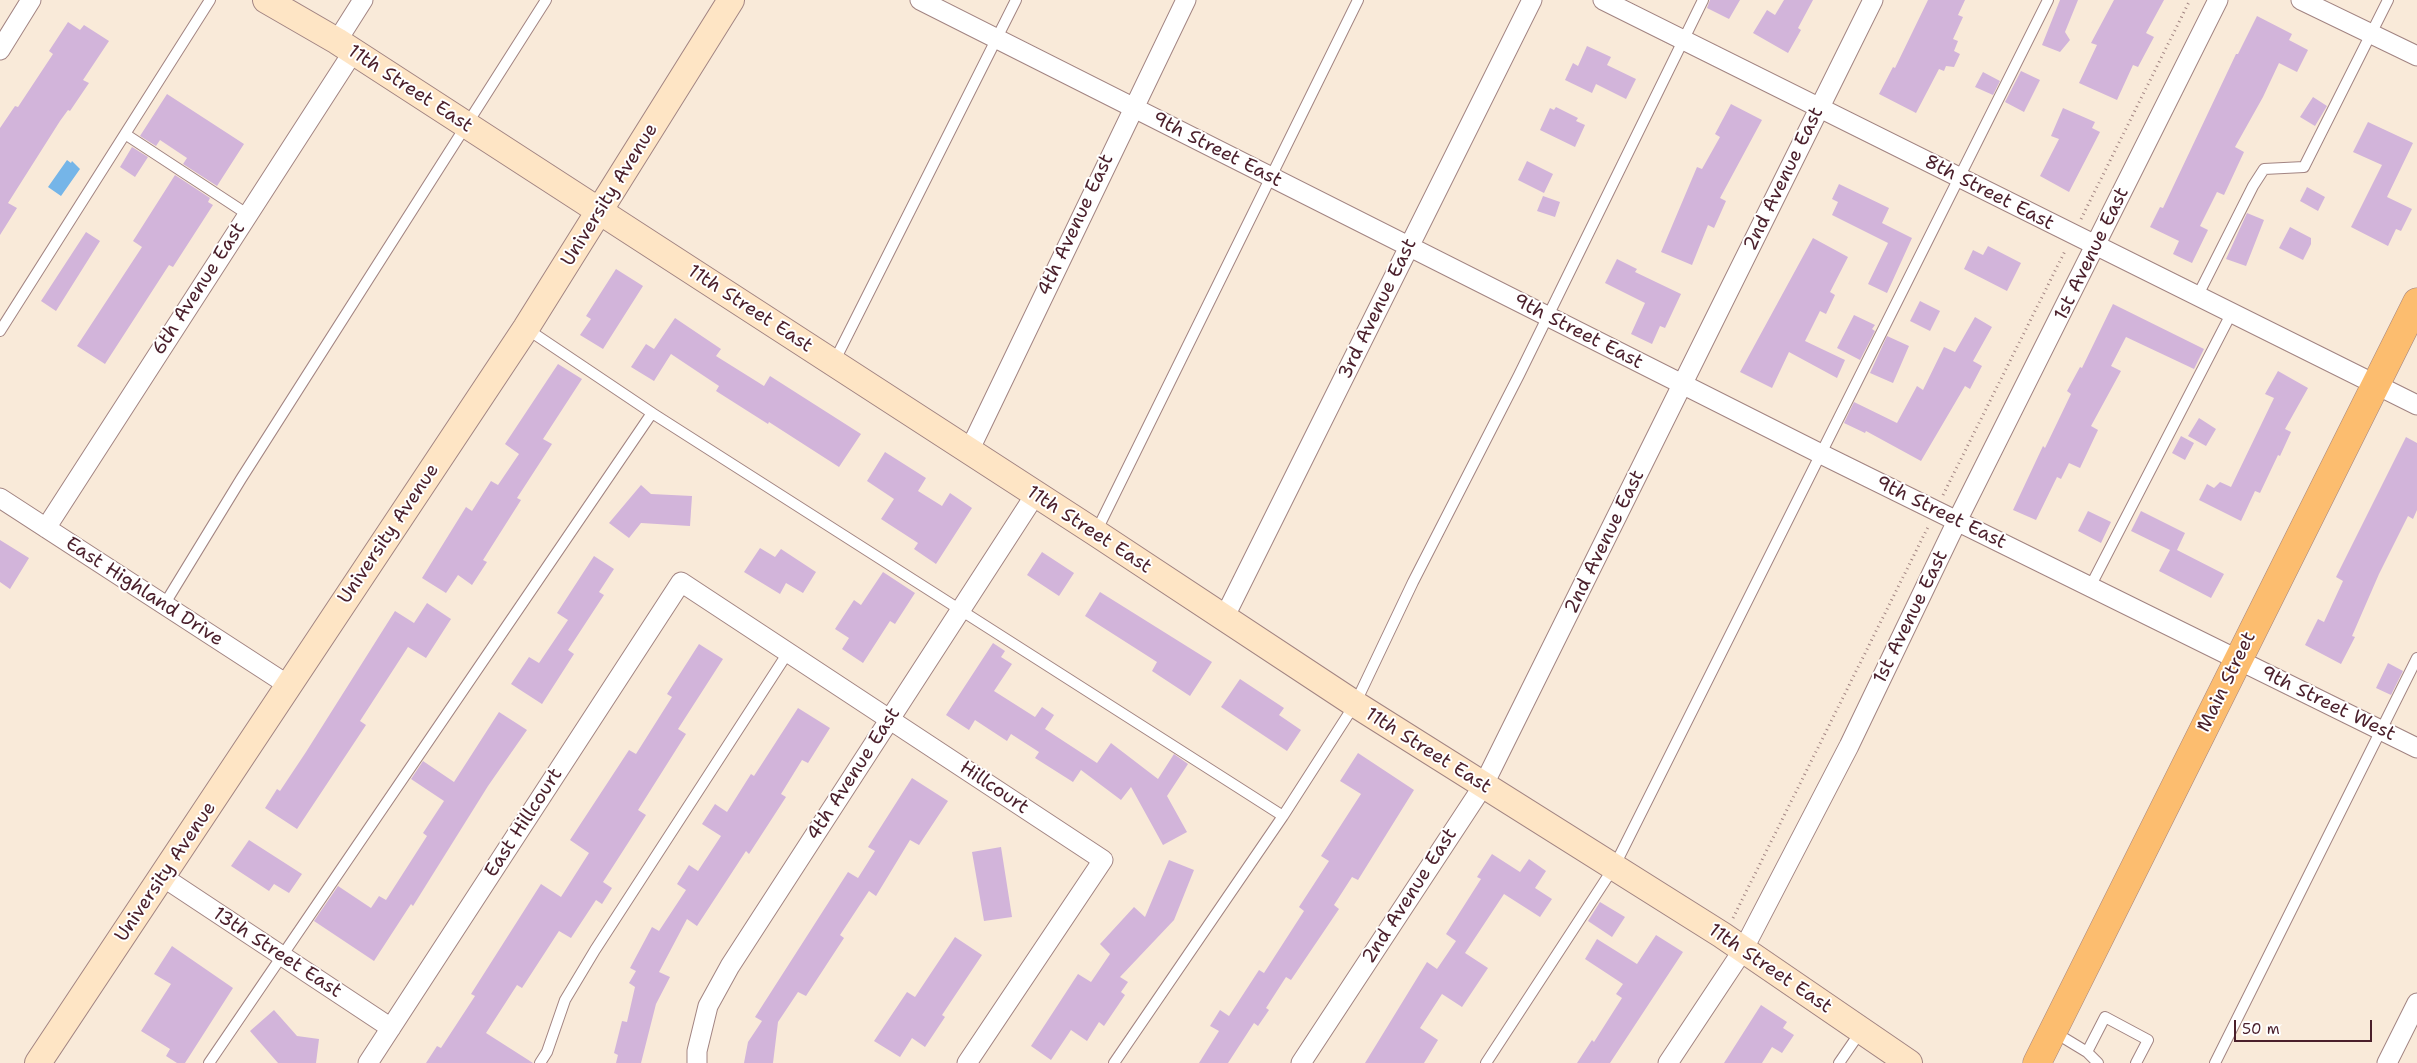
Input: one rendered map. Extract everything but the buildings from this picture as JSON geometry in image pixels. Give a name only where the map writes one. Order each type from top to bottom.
[{"type":"main road","name":"Main Street","points":[[2037,1063],[2417,302]]},
{"type":"street","points":[[0,50],[31,0]]},
{"type":"street","name":"11th Street East","points":[[266,0],[345,46],[1096,533],[1355,704],[1483,786],[1614,866],[1743,950],[1909,1063]]},
{"type":"street","name":"6th Avenue East","points":[[46,528],[247,214],[345,46],[363,0]]},
{"type":"street","name":"University Avenue","points":[[38,1063],[526,328],[731,0]]},
{"type":"street","name":"9th Street East","points":[[920,0],[1821,454],[2238,660]]},
{"type":"street","name":"4th Avenue East","points":[[969,451],[1132,107],[1186,0]]},
{"type":"street","name":"3rd Avenue East","points":[[1224,618],[1532,0]]},
{"type":"street","name":"8th Street East","points":[[1603,0],[2417,405]]},
{"type":"street","name":"2nd Avenue East","points":[[1301,1063],[1483,786],[1873,0]]},
{"type":"street","name":"1st Avenue East","points":[[1668,1063],[1743,950],[1849,746],[1957,521],[2218,0]]},
{"type":"street","points":[[2301,0],[2417,56]]},
{"type":"street","name":"4th Avenue East","points":[[697,1063],[697,1051],[708,1006],[730,966],[1035,495]]},
{"type":"street","name":"East Highland Drive","points":[[0,498],[288,685]]},
{"type":"street","name":"Hillcourt","points":[[681,582],[1103,860],[967,1063]]},
{"type":"street","name":"East Hillcourt","points":[[368,1063],[681,582]]},
{"type":"street","name":"9th Street West","points":[[2238,660],[2417,748]]},
{"type":"street","name":"13th Street East","points":[[163,877],[391,1028]]},
{"type":"street","points":[[2387,1063],[2417,1003]]},
{"type":"lane","points":[[0,331],[210,0]]},
{"type":"lane","points":[[164,605],[241,479],[546,0]]},
{"type":"lane","points":[[834,363],[1016,0]]},
{"type":"lane","points":[[1096,533],[1358,0]]},
{"type":"lane","points":[[1114,1063],[1283,816],[1355,704],[1417,574],[1548,316],[1703,0]]},
{"type":"lane","points":[[1486,1063],[1614,866],[2048,0]]},
{"type":"lane","points":[[2197,297],[2253,186],[2264,169],[2304,167],[2388,0]]},
{"type":"lane","points":[[125,134],[247,214]]},
{"type":"lane","points":[[2090,587],[2231,314]]},
{"type":"lane","points":[[526,328],[652,413],[961,608],[1283,816]]},
{"type":"lane","points":[[209,1063],[652,413]]},
{"type":"lane","points":[[540,1063],[547,1052],[565,1000],[595,950],[788,651]]},
{"type":"lane","points":[[2216,1063],[2417,658]]},
{"type":"lane","points":[[2087,1052],[2105,1017],[2148,1040],[2136,1063]]},
{"type":"lane","points":[[1839,1063],[1861,1031]]},
{"type":"lane","points":[[2053,1031],[2087,1052],[2098,1063]]},
{"type":"path","points":[[2080,221],[2190,0]]},
{"type":"path","points":[[1943,495],[2068,246]]},
{"type":"path","points":[[1733,919],[1930,522]]},
{"type":"water","points":[[67,160],[71,163],[72,161],[80,169],[61,196],[48,187]]}]
